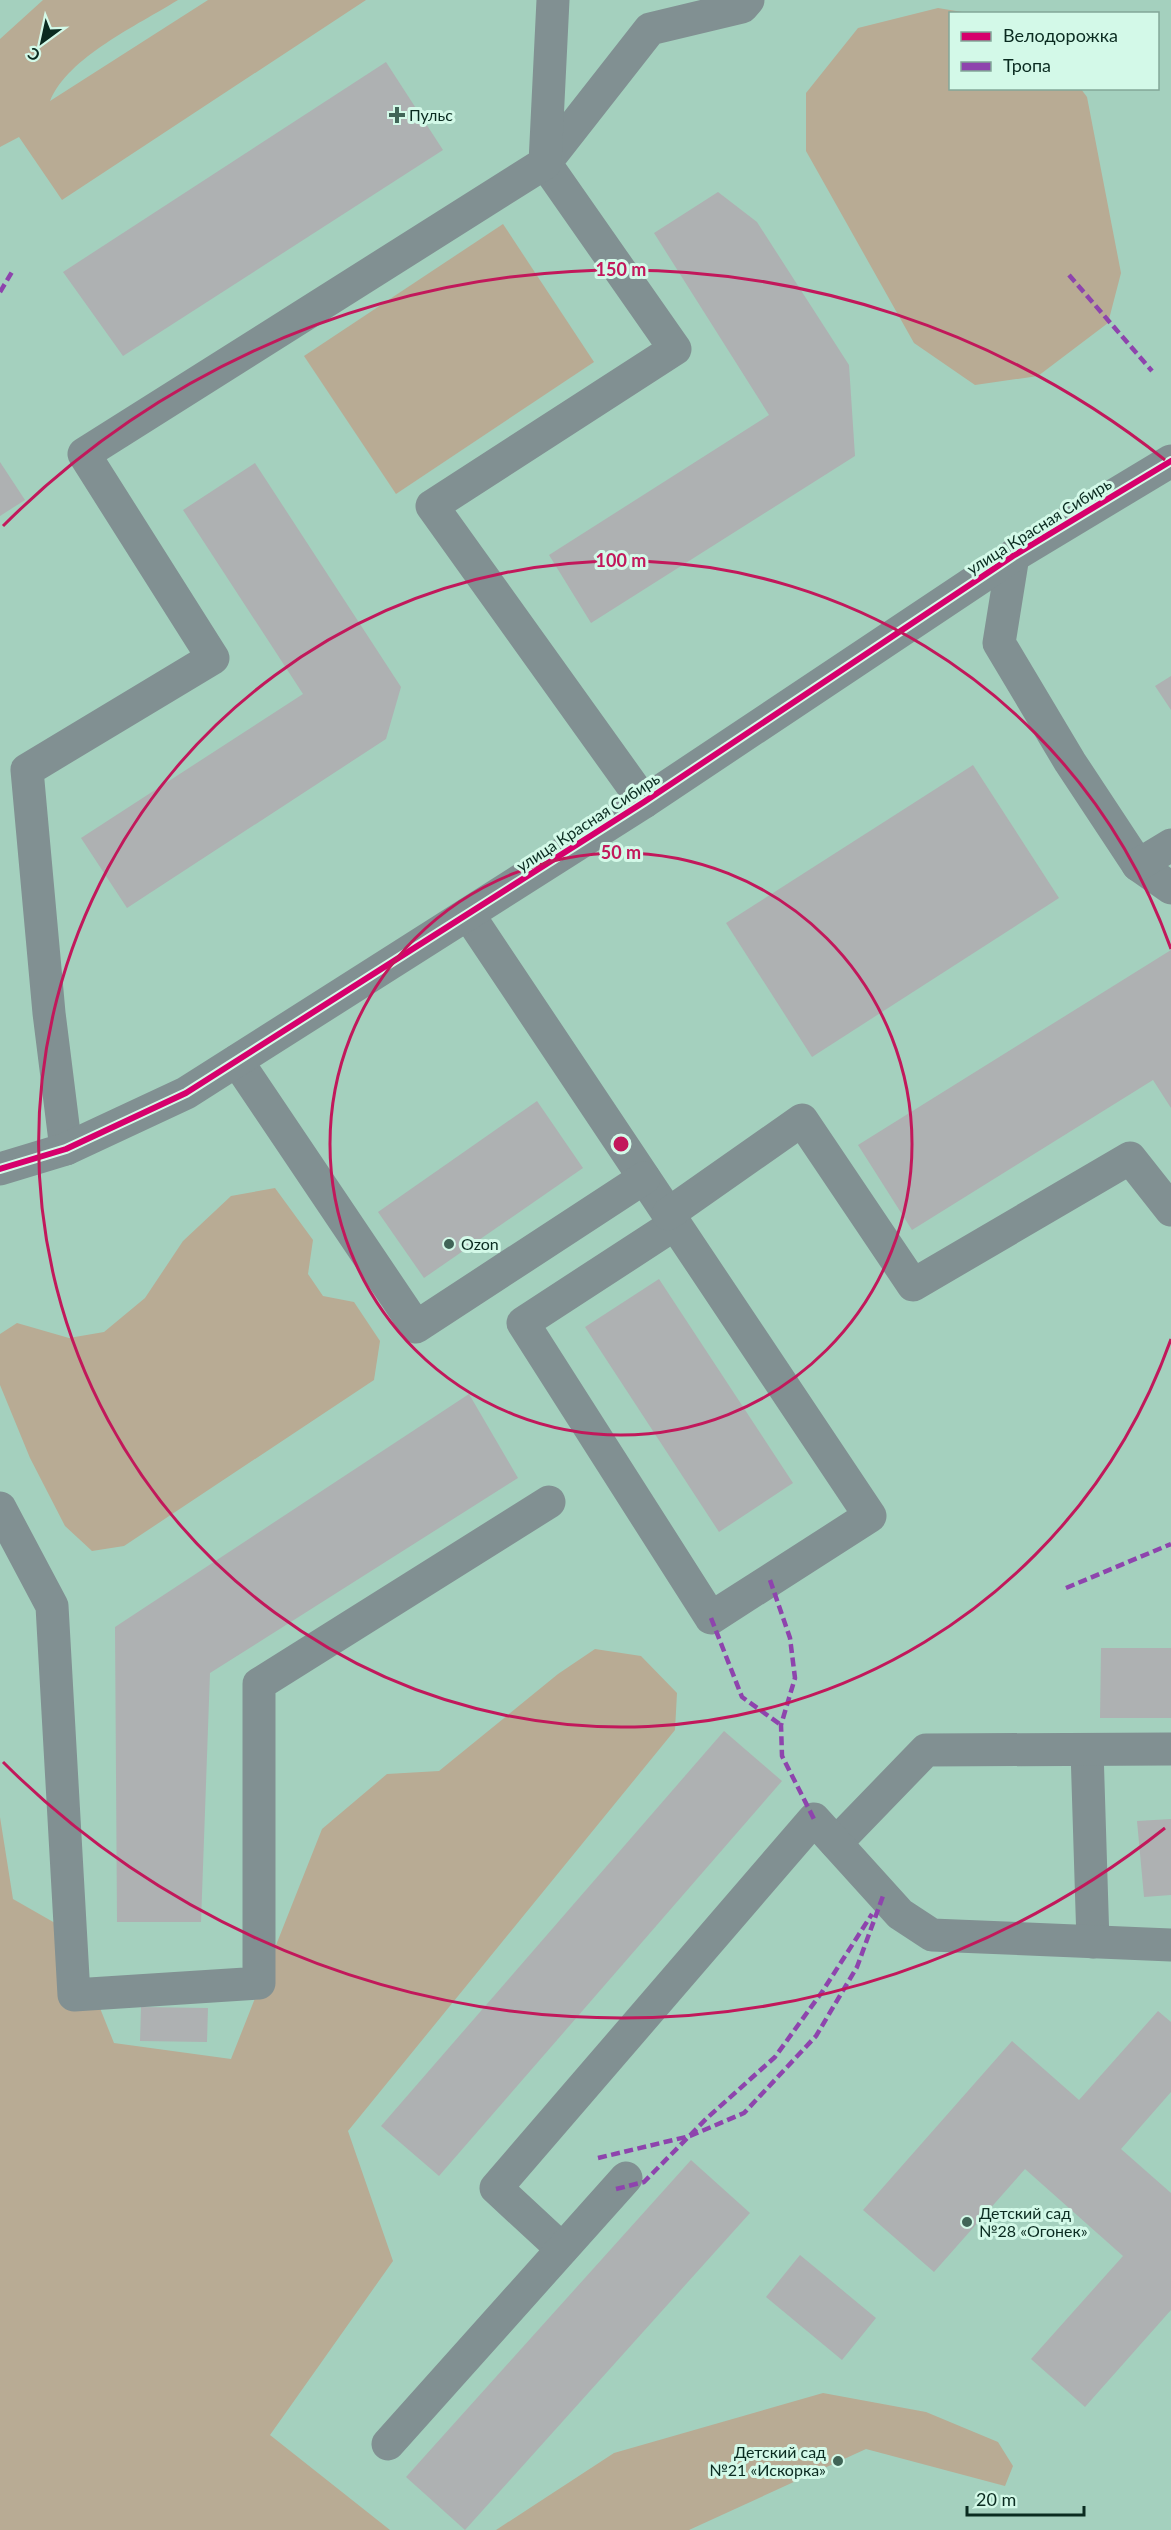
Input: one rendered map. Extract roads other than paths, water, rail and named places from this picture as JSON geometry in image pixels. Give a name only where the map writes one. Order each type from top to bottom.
[{"type":"street","points":[[553,0],[545,163],[675,349],[432,506],[644,802]]},
{"type":"street","points":[[66,1149],[49,1012],[27,770],[213,658],[84,454],[545,163],[650,29],[742,7],[748,0]]},
{"type":"street","name":"улица Красная Сибирь","points":[[2,1166],[66,1149],[186,1093],[644,802],[1013,556],[1171,461]]},
{"type":"street","points":[[1013,556],[999,643],[1071,762],[1138,865],[1171,888]]},
{"type":"street","points":[[1138,865],[1171,845]]},
{"type":"street","points":[[468,914],[672,1219],[870,1516],[711,1618],[523,1323],[672,1219],[802,1120],[913,1285],[1130,1158],[1171,1210]]},
{"type":"street","points":[[237,1061],[416,1327],[644,1178]]},
{"type":"street","points":[[0,1508],[52,1606],[74,1995],[259,1983],[259,1684],[549,1502]]},
{"type":"street","points":[[836,1844],[926,1750],[1171,1749]]},
{"type":"street","points":[[1087,1750],[1093,1942]]},
{"type":"street","points":[[562,2249],[496,2188],[814,1819],[900,1914],[933,1935],[1171,1945]]},
{"type":"street","points":[[388,2444],[626,2178]]},
{"type":"place","name":"Пульс","points":[[397,115]]},
{"type":"place","name":"Ozon","points":[[449,1244]]},
{"type":"place","name":"Детский сад №28 «Огонек»","points":[[967,2222]]},
{"type":"place","name":"Детский сад №21 «Искорка»","points":[[838,2461]]}]
